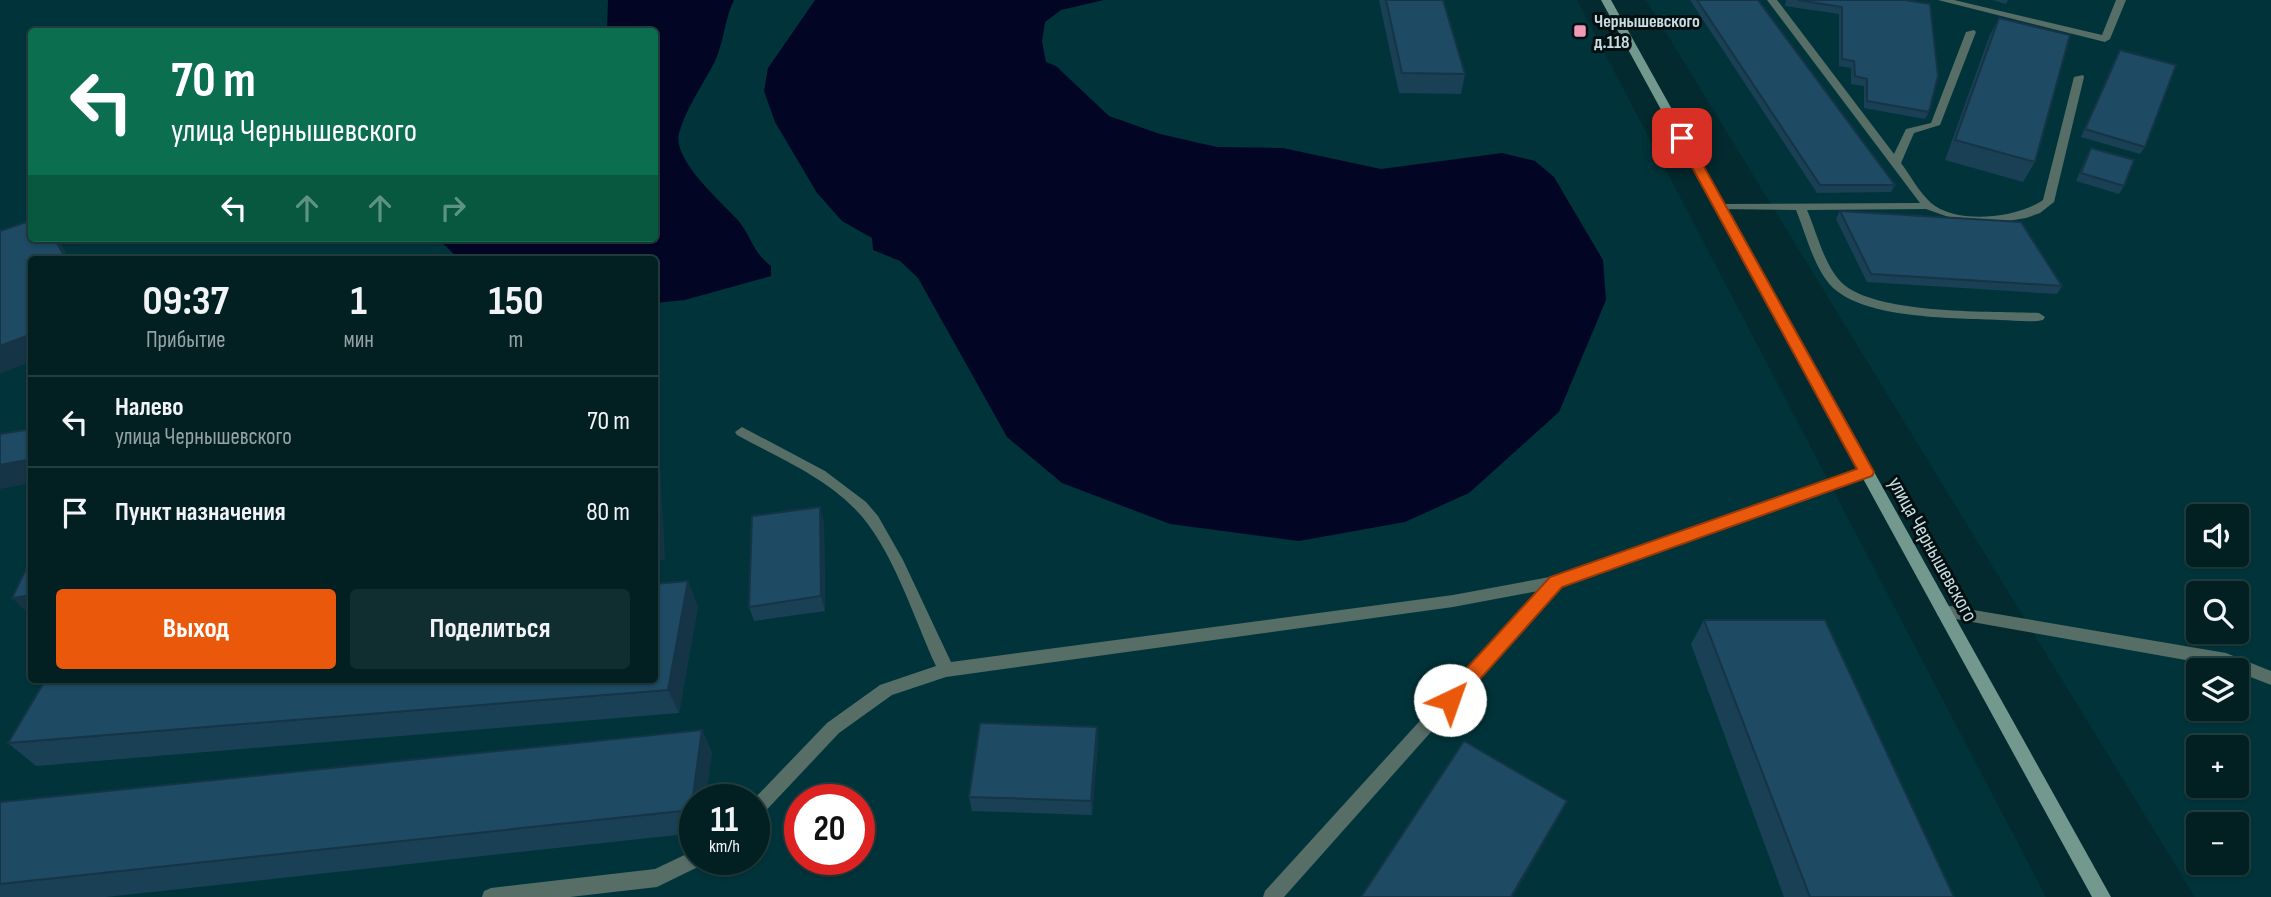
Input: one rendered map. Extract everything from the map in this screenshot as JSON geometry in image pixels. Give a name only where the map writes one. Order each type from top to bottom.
[{"type":"main road","name":"улица Чернышевского","points":[[1605,0],[2102,897]]},
{"type":"lane","points":[[1772,0],[1928,206]]},
{"type":"lane","points":[[1942,0],[2105,39],[2121,0]]},
{"type":"lane","points":[[1895,163],[1910,131],[1935,125],[1971,32]]},
{"type":"lane","points":[[1720,207],[1928,206],[1964,218],[2017,217],[2040,209],[2048,202],[2079,77]]},
{"type":"lane","points":[[1800,207],[1834,281],[1853,297],[1886,307],[2039,317]]},
{"type":"lane","points":[[742,432],[837,485],[864,509],[883,538],[946,670]]},
{"type":"lane","points":[[770,794],[833,728],[875,697],[886,690],[946,670],[1452,601],[1556,582],[1866,472]]},
{"type":"lane","points":[[1272,897],[1556,582]]},
{"type":"lane","points":[[1944,611],[2226,660],[2271,678]]},
{"type":"lane","points":[[491,897],[657,877],[679,867]]},
{"type":"shaded area","points":[[0,0],[1577,0],[2046,897],[0,897]]},
{"type":"shaded area","points":[[608,0],[734,0],[718,54],[686,114],[679,133],[679,143],[690,167],[737,219],[760,255],[771,266],[771,276],[685,300],[658,303],[658,256],[456,256],[441,242],[658,242],[658,28],[607,28]]},
{"type":"shaded area","points":[[815,0],[1104,0],[1061,10],[1045,22],[1042,41],[1046,62],[1056,66],[1109,116],[1160,134],[1217,147],[1283,148],[1381,169],[1502,153],[1535,161],[1554,177],[1603,260],[1606,300],[1559,412],[1469,493],[1405,522],[1299,541],[1170,524],[1062,483],[1007,437],[918,278],[900,261],[873,250],[872,238],[842,221],[817,193],[775,122],[764,91],[768,68]]},
{"type":"shaded area","points":[[1646,0],[2271,0],[2271,897],[2195,897]]},
{"type":"building","points":[[1386,0],[1443,0],[1465,74],[1402,73]]},
{"type":"building","points":[[1697,0],[1758,0],[1895,185],[1820,185]]},
{"type":"building","points":[[1798,0],[1905,0],[1930,4],[1938,76],[1929,112],[1867,101],[1867,79],[1855,76],[1854,61],[1842,59],[1842,7]]},
{"type":"building","points":[[1999,18],[2070,35],[2035,162],[1955,140]]},
{"type":"building","points":[[2120,50],[2176,65],[2145,147],[2085,129]]},
{"type":"building","points":[[2091,148],[2134,160],[2124,186],[2081,173]]},
{"type":"building","points":[[1840,211],[2021,222],[2062,286],[1871,274]]},
{"type":"building","points":[[28,221],[28,242],[56,242],[64,256],[28,256],[28,336],[0,346],[0,231]]},
{"type":"building","points":[[28,430],[28,460],[0,465],[0,434]]},
{"type":"building","points":[[820,507],[821,596],[749,607],[752,516]]},
{"type":"building","points":[[28,565],[28,596],[12,598]]},
{"type":"building","points":[[688,581],[668,690],[8,743],[44,683],[658,683],[658,584]]},
{"type":"building","points":[[1704,620],[1825,620],[1954,897],[1810,897]]},
{"type":"building","points":[[980,723],[1097,727],[1091,801],[969,797]]},
{"type":"building","points":[[702,730],[695,784],[679,784],[679,811],[0,884],[0,802]]},
{"type":"building","points":[[1464,741],[1567,801],[1511,897],[1361,897]]},
{"type":"place","name":"Чернышевского д.118","points":[[1580,31]]},
{"type":"route","points":[[1450,700],[1556,582],[1866,472],[1682,138]]}]
